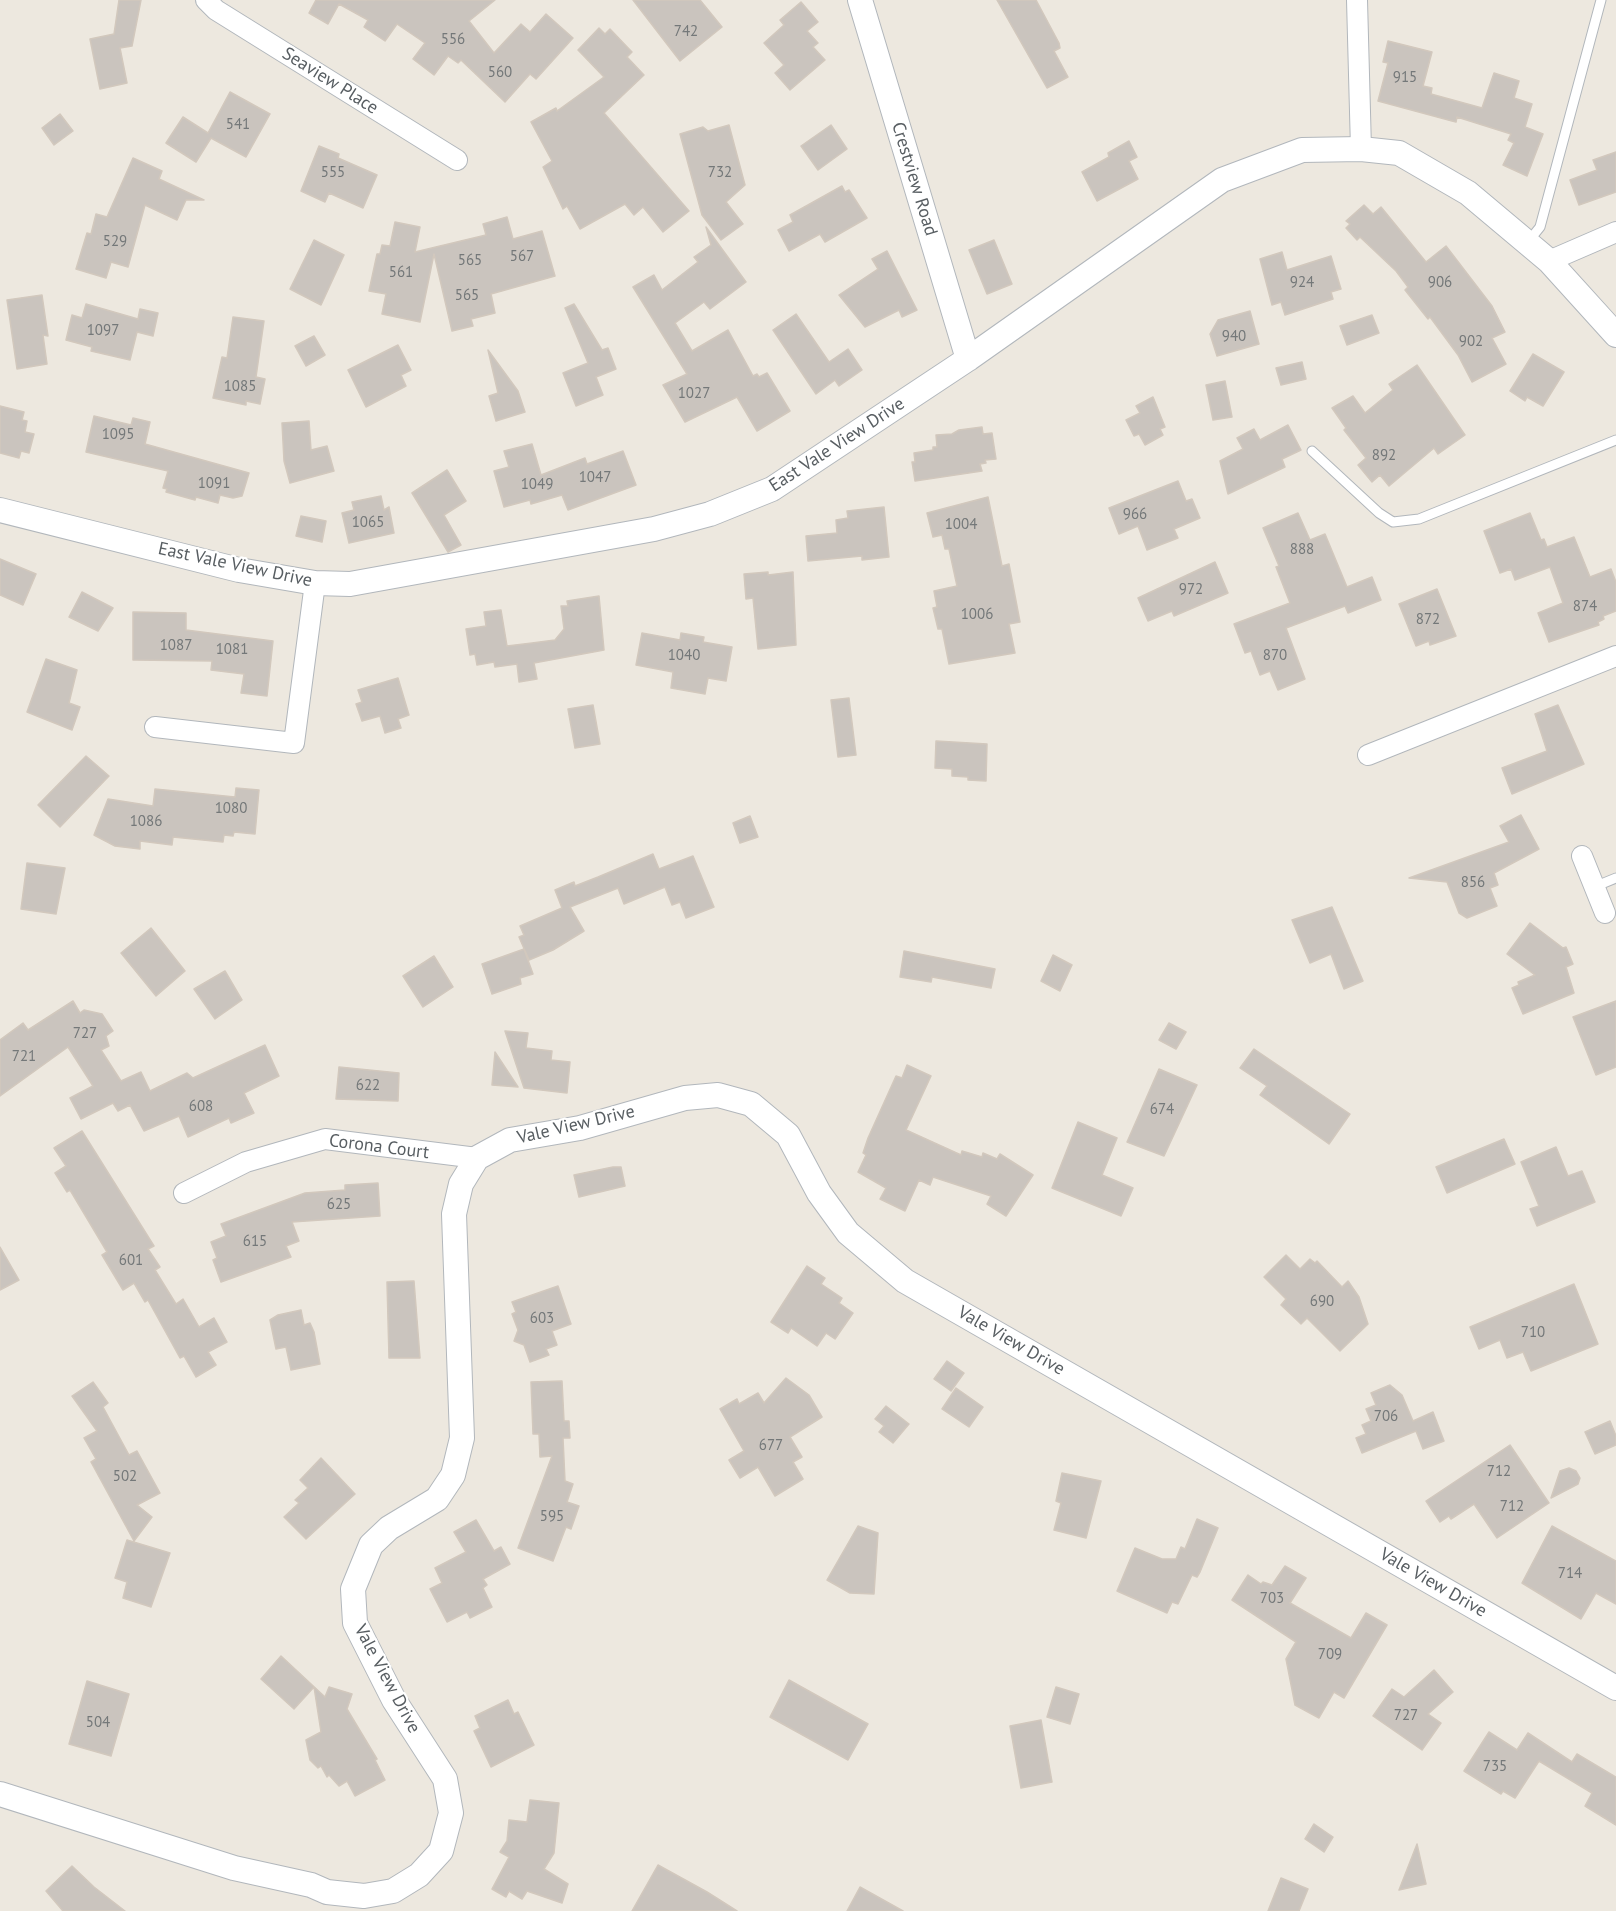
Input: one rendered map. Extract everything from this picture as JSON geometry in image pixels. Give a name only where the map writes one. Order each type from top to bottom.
[{"type":"street","name":"Seaview Place","points":[[206,0],[216,10],[457,160]]},
{"type":"street","name":"Crestview Road","points":[[860,0],[968,358]]},
{"type":"street","points":[[1357,0],[1361,148]]},
{"type":"street","name":"East Vale View Drive","points":[[0,510],[239,570],[315,583],[350,584],[654,530],[710,514],[772,489],[968,358],[1222,180],[1302,150],[1361,148],[1399,153],[1468,193],[1549,261]]},
{"type":"street","points":[[1616,232],[1549,261],[1616,335]]},
{"type":"street","points":[[156,727],[294,743],[315,583]]},
{"type":"street","points":[[1368,755],[1616,656]]},
{"type":"street","points":[[1582,856],[1605,914]]},
{"type":"street","name":"Vale View Drive","points":[[0,1794],[234,1868],[311,1885],[327,1892],[364,1896],[393,1891],[419,1875],[441,1851],[451,1813],[445,1779],[394,1700],[355,1623],[353,1589],[371,1545],[389,1528],[437,1499],[453,1475],[462,1438],[454,1214],[461,1184],[477,1158],[510,1140],[580,1128],[685,1098],[718,1095],[751,1104],[788,1135],[819,1193],[848,1233],[905,1281],[1616,1688]]},
{"type":"street","name":"Corona Court","points":[[184,1193],[246,1162],[325,1139],[477,1158]]},
{"type":"lane","points":[[1528,242],[1540,227],[1601,0]]},
{"type":"lane","points":[[1312,451],[1379,513],[1393,522],[1419,519],[1616,440]]},
{"type":"lane","points":[[1594,887],[1616,878]]},
{"type":"building","points":[[119,0],[141,0],[132,46],[120,48],[127,83],[100,89],[90,39],[114,34]]},
{"type":"building","points":[[316,0],[495,0],[469,21],[494,53],[521,24],[530,32],[546,14],[573,38],[536,79],[530,74],[505,102],[461,60],[458,63],[448,56],[434,75],[413,59],[425,43],[397,24],[385,41],[364,27],[368,20],[339,4],[328,24],[309,13]]},
{"type":"building","points":[[633,0],[700,0],[722,27],[680,61]]},
{"type":"building","points":[[997,0],[1036,0],[1059,43],[1060,48],[1054,51],[1068,77],[1047,88]]},
{"type":"building","points":[[801,2],[818,22],[807,31],[818,43],[813,47],[825,60],[790,90],[775,73],[784,65],[764,43],[784,25],[780,20]]},
{"type":"building","points":[[599,28],[605,34],[610,29],[632,52],[627,57],[644,75],[604,113],[689,211],[663,232],[643,207],[634,215],[625,204],[580,229],[567,206],[563,209],[543,167],[552,161],[531,122],[556,108],[557,111],[604,77],[578,50]]},
{"type":"building","points":[[1388,41],[1432,52],[1423,86],[1432,88],[1431,94],[1482,108],[1494,73],[1519,81],[1514,98],[1532,104],[1525,127],[1543,134],[1527,176],[1503,165],[1514,143],[1508,140],[1511,134],[1457,117],[1456,122],[1378,101],[1388,63],[1383,62]]},
{"type":"building","points":[[230,92],[270,114],[246,157],[211,138],[196,162],[166,143],[183,117],[208,133]]},
{"type":"building","points":[[60,114],[73,131],[54,145],[42,128]]},
{"type":"building","points":[[729,125],[745,185],[726,202],[743,224],[721,240],[702,215],[680,134],[703,127],[708,131]]},
{"type":"building","points":[[831,125],[847,149],[818,170],[801,146]]},
{"type":"building","points":[[1129,141],[1137,157],[1129,161],[1138,179],[1097,201],[1082,172],[1109,157],[1108,153]]},
{"type":"building","points":[[319,146],[339,154],[338,158],[377,175],[363,208],[329,193],[325,202],[301,191]]},
{"type":"building","points":[[1616,152],[1616,192],[1579,205],[1570,180],[1597,170],[1593,160]]},
{"type":"building","points":[[133,158],[162,171],[159,179],[204,200],[186,200],[177,220],[145,205],[128,267],[111,262],[106,278],[76,269],[87,233],[91,234],[96,214],[107,217]]},
{"type":"building","points":[[842,186],[845,192],[849,190],[867,218],[825,242],[820,234],[789,251],[778,230],[793,222],[790,215]]},
{"type":"building","points":[[1364,205],[1373,214],[1381,207],[1426,262],[1446,246],[1492,306],[1505,332],[1492,338],[1506,364],[1472,382],[1458,355],[1430,317],[1428,319],[1405,290],[1408,287],[1396,271],[1360,237],[1357,240],[1346,228],[1350,224],[1346,221]]},
{"type":"building","points":[[507,217],[513,239],[542,231],[555,276],[491,294],[495,313],[471,319],[473,326],[452,331],[434,254],[420,322],[382,314],[386,294],[369,291],[377,254],[380,254],[382,245],[390,246],[395,222],[420,227],[415,252],[486,235],[483,224]]},
{"type":"building","points":[[706,227],[746,282],[710,309],[704,302],[675,323],[692,351],[728,330],[753,376],[757,374],[759,377],[767,373],[790,411],[757,431],[737,397],[685,422],[663,385],[687,374],[633,287],[654,275],[662,290],[698,262],[694,257],[711,245]]},
{"type":"building","points":[[314,240],[344,255],[321,305],[290,289]]},
{"type":"building","points":[[994,240],[1012,284],[987,294],[969,250]]},
{"type":"building","points":[[887,251],[917,310],[902,317],[899,310],[865,327],[839,295],[878,269],[872,259]]},
{"type":"building","points":[[1282,252],[1287,270],[1331,256],[1341,289],[1331,292],[1333,299],[1285,315],[1281,302],[1272,305],[1260,259]]},
{"type":"building","points":[[42,295],[48,336],[43,335],[47,364],[17,369],[7,300]]},
{"type":"building","points":[[86,304],[138,319],[140,309],[158,313],[153,336],[137,332],[130,360],[91,351],[92,347],[66,340],[72,315],[82,318]]},
{"type":"building","points":[[574,304],[602,350],[608,348],[616,369],[596,377],[603,395],[576,406],[563,373],[588,363],[565,308]]},
{"type":"building","points":[[1250,311],[1259,344],[1217,356],[1210,334],[1218,320]]},
{"type":"building","points":[[796,314],[829,362],[848,349],[862,370],[839,386],[835,380],[816,394],[773,330]]},
{"type":"building","points":[[1372,315],[1379,333],[1347,345],[1340,326]]},
{"type":"building","points":[[233,317],[264,321],[256,377],[265,379],[260,404],[246,401],[246,405],[213,398],[222,357],[227,358]]},
{"type":"building","points":[[314,336],[325,355],[306,366],[295,346]]},
{"type":"building","points":[[398,345],[411,370],[401,375],[406,386],[366,407],[348,370]]},
{"type":"building","points":[[488,350],[518,391],[525,412],[496,421],[489,396],[498,393]]},
{"type":"building","points":[[1533,354],[1564,372],[1543,406],[1527,397],[1525,401],[1510,391]]},
{"type":"building","points":[[1302,362],[1306,379],[1281,385],[1276,368]]},
{"type":"building","points":[[1417,365],[1465,435],[1438,454],[1434,448],[1389,486],[1380,475],[1372,482],[1358,465],[1366,458],[1344,430],[1346,428],[1332,408],[1353,396],[1365,413],[1393,390],[1389,384]]},
{"type":"building","points":[[1225,381],[1232,417],[1213,420],[1206,385]]},
{"type":"building","points":[[1153,397],[1165,427],[1160,429],[1163,435],[1145,445],[1139,434],[1134,436],[1126,420],[1140,413],[1136,406]]},
{"type":"building","points":[[0,406],[24,412],[22,420],[27,421],[25,432],[34,434],[29,453],[21,451],[19,458],[0,453]]},
{"type":"building","points":[[94,416],[131,425],[133,418],[150,422],[145,444],[249,473],[242,496],[233,498],[220,495],[218,503],[196,497],[195,500],[166,492],[167,489],[163,488],[168,471],[86,452]]},
{"type":"building","points":[[309,421],[311,450],[327,446],[334,471],[290,483],[284,461],[282,423]]},
{"type":"building","points":[[1288,425],[1301,450],[1282,459],[1285,467],[1228,494],[1220,461],[1243,449],[1237,438],[1254,429],[1260,440]]},
{"type":"building","points":[[982,427],[983,434],[992,433],[996,459],[985,460],[986,463],[980,464],[982,471],[915,481],[912,462],[915,462],[914,453],[933,450],[933,447],[937,447],[936,435]]},
{"type":"building","points":[[532,444],[541,475],[585,458],[587,464],[623,451],[636,485],[568,510],[562,495],[531,504],[530,500],[504,507],[494,471],[509,467],[504,451]]},
{"type":"building","points":[[447,470],[466,501],[444,515],[461,545],[448,552],[412,493]]},
{"type":"building","points":[[1178,481],[1186,501],[1192,499],[1200,518],[1174,529],[1178,538],[1147,550],[1138,526],[1119,534],[1109,508]]},
{"type":"building","points":[[381,496],[384,510],[389,507],[394,533],[349,543],[342,513],[354,510],[352,502]]},
{"type":"building","points":[[988,497],[1002,566],[1009,564],[1020,622],[1009,624],[1015,653],[949,664],[942,629],[938,629],[933,608],[937,607],[934,591],[957,586],[949,549],[945,549],[942,535],[933,537],[927,513]]},
{"type":"building","points":[[884,507],[889,557],[862,560],[862,556],[808,561],[806,536],[837,533],[836,520],[848,518],[847,511]]},
{"type":"building","points":[[1298,513],[1310,540],[1325,534],[1347,587],[1372,577],[1381,600],[1348,613],[1345,606],[1286,628],[1305,679],[1278,690],[1270,671],[1260,675],[1251,651],[1245,653],[1234,624],[1290,603],[1276,567],[1279,566],[1263,528]]},
{"type":"building","points":[[1530,513],[1541,540],[1544,539],[1547,547],[1574,537],[1590,577],[1611,569],[1616,582],[1616,611],[1603,616],[1604,619],[1598,622],[1599,625],[1549,642],[1538,613],[1563,603],[1550,567],[1515,580],[1511,569],[1500,573],[1484,531]]},
{"type":"building","points":[[301,516],[326,521],[322,542],[296,536]]},
{"type":"building","points":[[0,559],[36,574],[23,605],[0,595]]},
{"type":"building","points":[[1215,562],[1228,593],[1174,616],[1172,611],[1148,621],[1138,598]]},
{"type":"building","points":[[768,572],[768,575],[793,572],[796,645],[758,649],[753,598],[746,599],[744,574]]},
{"type":"building","points":[[1437,589],[1456,636],[1430,645],[1429,641],[1416,646],[1399,604]]},
{"type":"building","points":[[82,592],[113,608],[98,631],[69,617]]},
{"type":"building","points":[[599,596],[604,650],[534,663],[537,679],[519,682],[517,664],[495,667],[494,662],[477,665],[475,654],[470,655],[466,629],[486,626],[484,612],[501,610],[507,646],[555,640],[564,629],[561,606],[568,606],[567,601]]},
{"type":"building","points":[[133,612],[186,613],[186,630],[273,641],[267,696],[241,693],[244,674],[211,670],[212,661],[133,660]]},
{"type":"building","points":[[642,633],[680,640],[681,633],[704,637],[703,642],[732,647],[726,681],[708,678],[705,694],[671,688],[673,672],[636,665]]},
{"type":"building","points":[[46,659],[77,670],[69,703],[80,707],[72,730],[27,712]]},
{"type":"building","points":[[398,678],[409,715],[398,719],[401,728],[385,733],[380,716],[362,721],[356,704],[362,702],[358,690]]},
{"type":"building","points":[[849,698],[856,755],[838,757],[831,700]]},
{"type":"building","points":[[593,705],[600,744],[575,748],[568,709]]},
{"type":"building","points":[[1558,705],[1584,764],[1512,794],[1502,768],[1547,751],[1535,714]]},
{"type":"building","points":[[936,741],[987,744],[986,781],[952,776],[952,769],[935,768]]},
{"type":"building","points":[[86,756],[109,776],[60,827],[38,805]]},
{"type":"building","points":[[236,788],[259,790],[255,834],[234,832],[233,836],[224,835],[223,842],[173,837],[172,845],[140,841],[140,849],[115,846],[94,835],[108,799],[153,806],[155,789],[235,797]]},
{"type":"building","points":[[1521,815],[1539,849],[1494,873],[1498,885],[1490,888],[1497,906],[1467,918],[1459,913],[1447,882],[1409,878],[1509,842],[1500,826]]},
{"type":"building","points":[[750,816],[758,837],[740,843],[733,823]]},
{"type":"building","points":[[653,854],[659,869],[693,856],[714,907],[686,918],[680,902],[672,905],[665,887],[624,904],[618,888],[570,907],[584,931],[553,950],[529,960],[519,937],[524,935],[520,926],[562,908],[555,890],[574,882],[575,886]]},
{"type":"building","points":[[27,863],[65,868],[56,914],[21,909]]},
{"type":"building","points":[[1332,907],[1363,981],[1344,989],[1331,954],[1310,963],[1292,920]]},
{"type":"building","points":[[1530,923],[1563,948],[1566,947],[1573,964],[1566,967],[1574,993],[1523,1014],[1512,988],[1519,985],[1518,982],[1535,975],[1507,954]]},
{"type":"building","points":[[151,928],[185,971],[156,996],[121,953]]},
{"type":"building","points":[[524,949],[533,974],[520,978],[521,984],[492,994],[482,964]]},
{"type":"building","points":[[904,951],[995,969],[991,988],[932,977],[931,982],[900,977]]},
{"type":"building","points":[[1053,955],[1072,965],[1060,991],[1041,981]]},
{"type":"building","points":[[434,956],[453,987],[423,1007],[403,976]]},
{"type":"building","points":[[225,971],[242,1000],[215,1019],[194,989]]},
{"type":"building","points":[[73,1001],[80,1013],[84,1010],[102,1014],[113,1031],[106,1036],[109,1046],[101,1050],[121,1081],[141,1072],[150,1091],[187,1073],[193,1078],[265,1045],[279,1076],[244,1093],[254,1113],[231,1123],[229,1118],[188,1137],[179,1116],[144,1131],[130,1105],[118,1111],[113,1103],[81,1119],[70,1098],[93,1086],[68,1047],[0,1096],[0,1040],[23,1023],[28,1030]]},
{"type":"building","points":[[1616,1001],[1616,1067],[1596,1075],[1573,1017]]},
{"type":"building","points":[[1169,1023],[1186,1032],[1176,1049],[1159,1040]]},
{"type":"building","points":[[505,1031],[528,1033],[526,1048],[552,1051],[551,1060],[570,1062],[567,1093],[524,1088]]},
{"type":"building","points":[[1254,1049],[1350,1114],[1329,1144],[1260,1095],[1267,1086],[1240,1068]]},
{"type":"building","points":[[495,1052],[518,1087],[492,1085]]},
{"type":"building","points":[[907,1065],[931,1076],[906,1130],[961,1155],[962,1151],[982,1157],[983,1153],[997,1159],[1000,1154],[1033,1175],[1006,1216],[987,1204],[991,1196],[933,1177],[930,1185],[919,1180],[905,1211],[880,1199],[886,1188],[858,1172],[866,1155],[863,1153],[868,1138],[896,1076],[902,1078]]},
{"type":"building","points":[[339,1067],[399,1073],[398,1101],[336,1099]]},
{"type":"building","points":[[1159,1069],[1197,1085],[1164,1156],[1127,1142]]},
{"type":"building","points":[[1078,1122],[1117,1138],[1102,1175],[1133,1188],[1121,1216],[1052,1188]]},
{"type":"building","points":[[82,1131],[154,1246],[148,1249],[160,1267],[155,1270],[176,1304],[183,1299],[199,1327],[214,1318],[227,1342],[208,1352],[216,1365],[196,1377],[184,1356],[180,1358],[148,1300],[145,1302],[134,1283],[123,1290],[102,1255],[107,1252],[70,1190],[67,1192],[55,1173],[66,1166],[54,1148]]},
{"type":"building","points":[[1504,1139],[1515,1164],[1447,1193],[1436,1167]]},
{"type":"building","points":[[1556,1147],[1568,1176],[1582,1171],[1595,1202],[1537,1226],[1530,1209],[1539,1206],[1521,1162]]},
{"type":"building","points":[[621,1167],[625,1186],[579,1197],[574,1175]]},
{"type":"building","points":[[378,1183],[380,1216],[292,1222],[299,1241],[286,1246],[291,1257],[221,1282],[213,1260],[217,1258],[211,1242],[226,1236],[221,1224],[305,1193],[345,1190],[345,1185]]},
{"type":"building","points":[[0,1247],[19,1280],[0,1290]]},
{"type":"building","points":[[1286,1255],[1300,1269],[1310,1259],[1315,1263],[1317,1261],[1342,1287],[1348,1281],[1359,1297],[1368,1324],[1340,1351],[1307,1318],[1301,1324],[1281,1305],[1286,1299],[1264,1277]]},
{"type":"building","points":[[807,1266],[825,1278],[821,1284],[842,1298],[839,1303],[853,1313],[835,1339],[826,1333],[817,1346],[791,1328],[788,1333],[771,1322]]},
{"type":"building","points":[[414,1281],[420,1358],[389,1358],[387,1282]]},
{"type":"building","points":[[1574,1284],[1598,1344],[1531,1371],[1523,1352],[1507,1358],[1500,1340],[1479,1349],[1470,1327]]},
{"type":"building","points":[[558,1286],[571,1324],[552,1331],[557,1345],[546,1349],[549,1355],[530,1362],[524,1345],[514,1341],[518,1330],[512,1314],[516,1312],[512,1302]]},
{"type":"building","points":[[301,1310],[304,1325],[310,1323],[314,1332],[320,1364],[291,1370],[286,1347],[276,1349],[270,1320],[278,1315]]},
{"type":"building","points":[[947,1361],[964,1373],[951,1391],[934,1379]]},
{"type":"building","points":[[786,1378],[809,1395],[822,1417],[790,1437],[802,1457],[793,1462],[803,1479],[775,1496],[758,1467],[740,1478],[729,1460],[744,1451],[720,1409],[737,1399],[739,1404],[758,1393],[764,1403]]},
{"type":"building","points":[[562,1381],[564,1421],[569,1421],[570,1438],[563,1438],[565,1481],[573,1484],[567,1502],[579,1506],[571,1529],[566,1527],[553,1561],[518,1548],[552,1456],[540,1457],[539,1434],[533,1434],[531,1382]]},
{"type":"building","points":[[93,1382],[108,1403],[103,1407],[129,1455],[137,1451],[160,1493],[137,1505],[152,1517],[134,1541],[91,1462],[96,1459],[84,1438],[97,1431],[72,1396]]},
{"type":"building","points":[[1390,1385],[1402,1395],[1413,1421],[1433,1412],[1444,1441],[1423,1449],[1416,1431],[1362,1453],[1356,1438],[1366,1434],[1362,1425],[1371,1421],[1366,1409],[1376,1405],[1371,1393]]},
{"type":"building","points":[[956,1388],[983,1407],[969,1427],[942,1409]]},
{"type":"building","points":[[886,1406],[909,1424],[893,1443],[879,1432],[884,1426],[875,1419]]},
{"type":"building","points":[[1610,1421],[1616,1436],[1616,1445],[1595,1454],[1585,1432]]},
{"type":"building","points":[[1510,1445],[1549,1503],[1497,1538],[1474,1504],[1451,1519],[1449,1516],[1440,1522],[1426,1501]]},
{"type":"building","points":[[321,1458],[355,1494],[306,1539],[284,1517],[299,1503],[295,1500],[308,1488],[300,1480]]},
{"type":"building","points":[[1569,1468],[1576,1471],[1580,1478],[1578,1484],[1551,1498],[1560,1471]]},
{"type":"building","points":[[1062,1473],[1101,1481],[1086,1538],[1054,1530],[1061,1503],[1056,1501]]},
{"type":"building","points":[[1197,1519],[1218,1528],[1200,1572],[1197,1577],[1192,1575],[1178,1604],[1172,1602],[1167,1613],[1117,1591],[1135,1548],[1162,1559],[1176,1559],[1181,1547],[1185,1549]]},
{"type":"building","points":[[476,1520],[494,1551],[501,1547],[510,1564],[483,1579],[487,1585],[483,1588],[492,1607],[470,1618],[467,1612],[447,1622],[430,1589],[442,1583],[435,1568],[466,1552],[454,1532]]},
{"type":"building","points":[[858,1526],[878,1533],[874,1594],[850,1593],[827,1580]]},
{"type":"building","points":[[1552,1526],[1616,1561],[1616,1604],[1596,1593],[1581,1619],[1522,1583]]},
{"type":"building","points":[[127,1540],[170,1553],[151,1607],[123,1598],[127,1582],[115,1578]]},
{"type":"building","points":[[1285,1566],[1306,1578],[1290,1603],[1351,1638],[1366,1613],[1387,1625],[1344,1698],[1334,1692],[1319,1718],[1295,1705],[1286,1659],[1296,1642],[1232,1600],[1248,1575],[1261,1584],[1263,1582],[1272,1585]]},
{"type":"building","points":[[281,1656],[325,1697],[329,1687],[352,1694],[347,1709],[377,1759],[375,1760],[385,1780],[355,1796],[347,1781],[339,1786],[329,1775],[327,1777],[321,1766],[318,1768],[310,1760],[306,1740],[321,1732],[314,1687],[294,1709],[261,1679]]},
{"type":"building","points":[[1434,1670],[1453,1692],[1428,1714],[1441,1723],[1422,1750],[1373,1716],[1392,1689],[1404,1697]]},
{"type":"building","points":[[789,1680],[868,1724],[848,1760],[770,1717]]},
{"type":"building","points":[[87,1681],[129,1694],[111,1756],[69,1744]]},
{"type":"building","points":[[1056,1687],[1079,1694],[1070,1724],[1047,1717]]},
{"type":"building","points":[[508,1700],[514,1714],[518,1712],[534,1745],[491,1767],[474,1731],[480,1728],[475,1716]]},
{"type":"building","points":[[1041,1720],[1052,1782],[1021,1788],[1010,1726]]},
{"type":"building","points":[[1489,1732],[1517,1750],[1528,1733],[1572,1762],[1577,1754],[1616,1777],[1616,1825],[1585,1806],[1592,1793],[1539,1761],[1515,1798],[1503,1791],[1501,1794],[1464,1771]]},
{"type":"building","points":[[530,1800],[559,1803],[554,1853],[544,1869],[568,1884],[562,1903],[527,1891],[522,1899],[509,1891],[506,1897],[492,1889],[509,1857],[500,1852],[507,1841],[509,1820],[527,1822]]},
{"type":"building","points":[[1314,1824],[1333,1837],[1324,1852],[1305,1839]]},
{"type":"building","points":[[1417,1844],[1426,1884],[1399,1890]]},
{"type":"building","points":[[658,1865],[707,1892],[737,1911],[632,1911]]},
{"type":"building","points":[[72,1866],[125,1911],[63,1911],[46,1891]]},
{"type":"building","points":[[1281,1878],[1308,1889],[1299,1911],[1268,1911]]},
{"type":"building","points":[[860,1887],[903,1911],[847,1911]]}]
